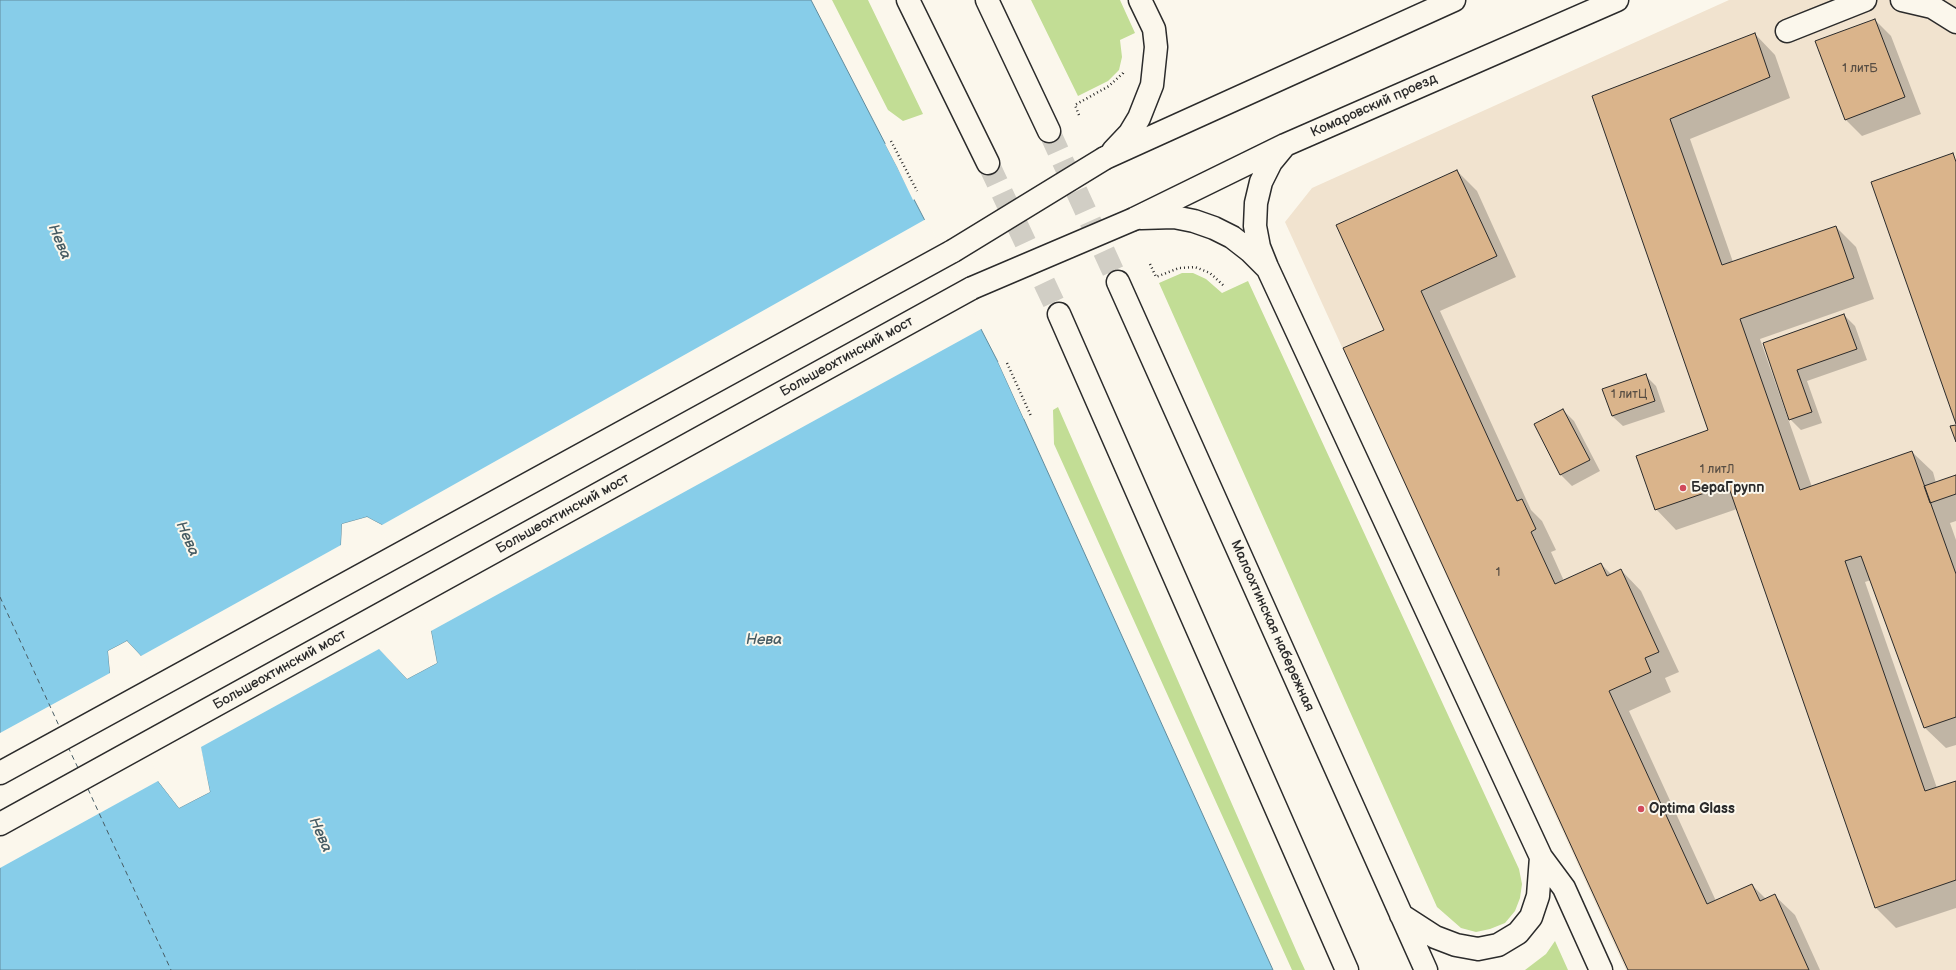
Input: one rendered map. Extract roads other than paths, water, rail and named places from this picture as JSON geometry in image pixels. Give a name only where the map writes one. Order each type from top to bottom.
[{"type":"main road","points":[[908,0],[988,163]]},
{"type":"main road","points":[[987,0],[1049,131]]},
{"type":"main road","points":[[1105,158],[1118,147],[1133,128],[1146,102],[1152,85],[1156,47],[1154,29],[1140,0]]},
{"type":"main road","points":[[0,773],[946,255],[1105,158],[1454,0]]},
{"type":"main road","name":"Комаровский проезд","points":[[1134,219],[1285,144],[1617,0]]},
{"type":"main road","points":[[1787,31],[1865,0]]},
{"type":"main road","points":[[1902,0],[1932,7],[1956,22]]},
{"type":"main road","points":[[1285,144],[1271,162],[1261,182],[1256,203],[1255,226],[1259,247],[1266,267],[1542,857],[1564,888],[1601,970]]},
{"type":"main road","points":[[1134,219],[1154,216],[1174,218],[1194,221],[1214,228],[1232,237],[1250,251],[1266,267]]},
{"type":"main road","name":"Большеохтинский мост","points":[[0,824],[972,288],[1134,219]]},
{"type":"main road","name":"Малоохтинская набережная","points":[[1118,282],[1426,970]]},
{"type":"main road","points":[[1059,314],[1347,970]]},
{"type":"main road","points":[[1401,914],[1435,936],[1456,945],[1478,949],[1498,945],[1518,933],[1531,917],[1538,896],[1542,857]]},
{"type":"water","name":"Нева","points":[[0,0],[811,0],[998,362],[1273,970],[0,970]],"holes":[[[367,517],[382,525],[431,631],[437,663],[407,679],[379,648],[341,545],[342,524]],[[127,641],[141,656],[200,747],[210,792],[179,808],[158,781],[110,673],[108,651]]]},
{"type":"tunnel","points":[[1049,131],[1118,282]]},
{"type":"tunnel","points":[[988,163],[1059,314]]},
{"type":"place","name":"БераГрупп","points":[[1683,488]]},
{"type":"place","name":"Optima Glass","points":[[1641,809]]}]
